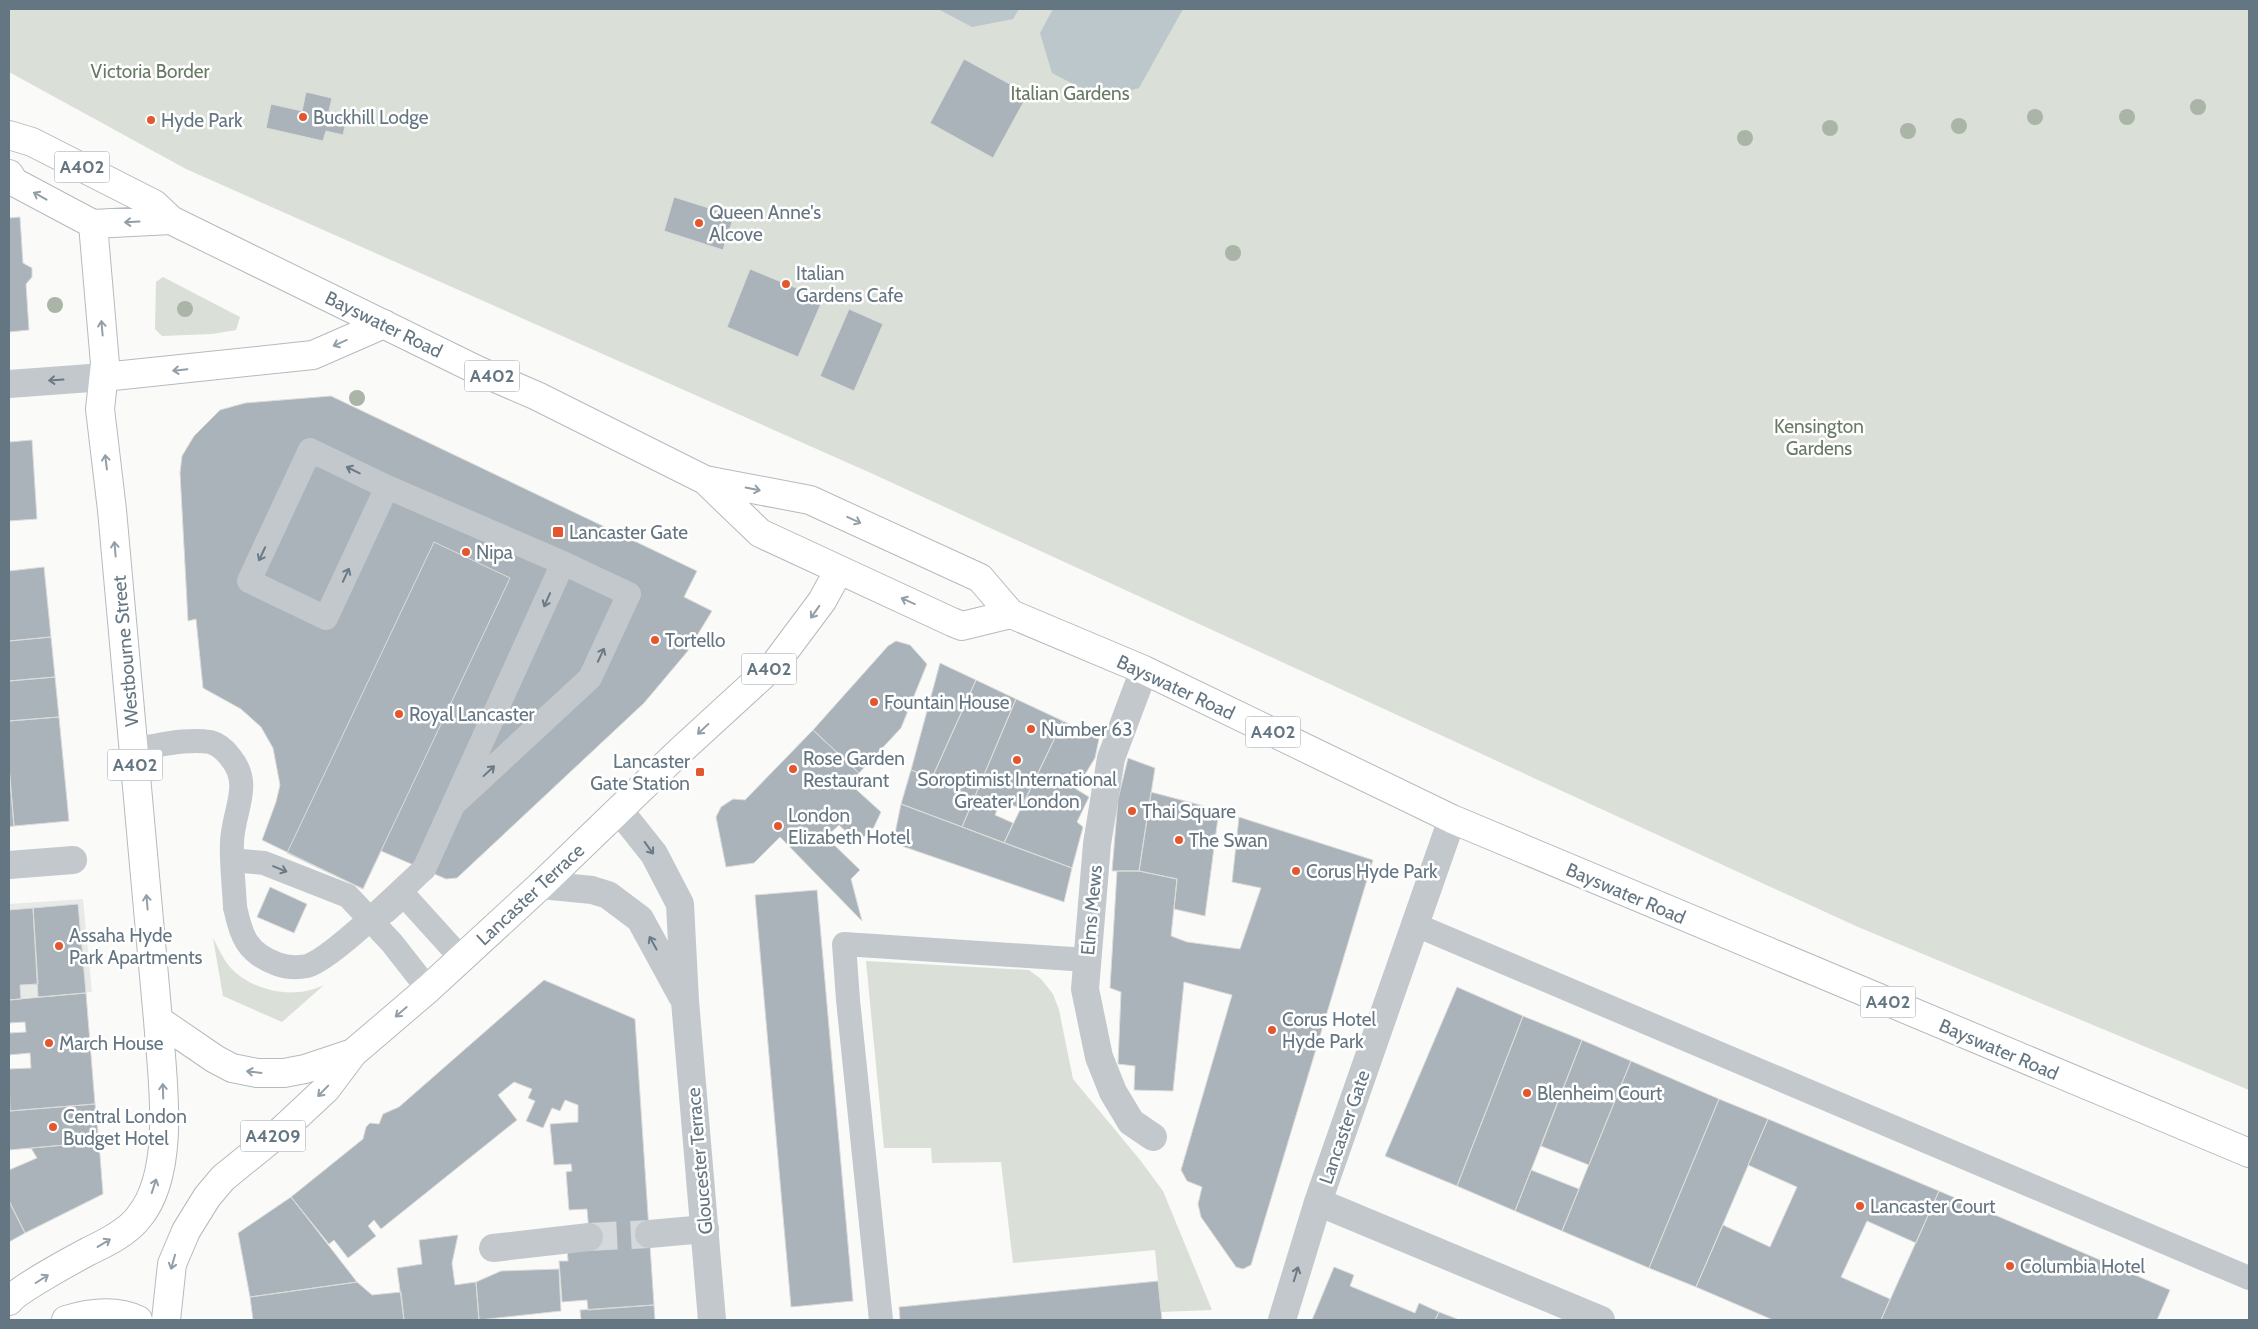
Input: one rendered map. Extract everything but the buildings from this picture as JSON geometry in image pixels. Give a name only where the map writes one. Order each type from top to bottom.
[{"type":"main road","name":"Bayswater Road","points":[[9,135],[32,142],[154,204],[171,220],[477,370],[537,396],[705,480],[810,500],[980,578],[1010,614],[1144,670],[1452,819],[2249,1153]]},
{"type":"main road","name":"A402","points":[[9,174],[14,182],[93,224]]},
{"type":"main road","name":"Bayswater Road","points":[[93,224],[171,220]]},
{"type":"main road","name":"Westbourne Street","points":[[9,1301],[130,1226],[146,1209],[159,1170],[162,1140],[163,1095],[158,1020],[112,510],[100,409],[105,364],[93,224]]},
{"type":"main road","points":[[104,376],[313,355],[384,324]]},
{"type":"main road","name":"Bayswater Road","points":[[705,480],[760,533],[962,626],[1010,614]]},
{"type":"main road","name":"Lancaster Terrace","points":[[158,1020],[215,1059],[232,1068],[257,1073],[284,1073],[306,1069],[353,1053],[462,958],[775,664],[822,602],[839,570]]},
{"type":"main road","name":"A4209","points":[[166,1320],[172,1264],[186,1231],[207,1197],[228,1173],[281,1130],[326,1089],[353,1053]]},
{"type":"main road","points":[[66,1320],[86,1314],[112,1314],[138,1320]]},
{"type":"street","points":[[9,384],[104,376]]},
{"type":"street","name":"Elms Mews","points":[[1144,670],[1111,758],[1097,844],[1085,989],[1100,1057],[1113,1092],[1131,1122],[1153,1137]]},
{"type":"street","name":"Gloucester Terrace","points":[[619,810],[654,854],[680,904],[685,1001],[712,1320]]},
{"type":"street","name":"Lancaster Gate","points":[[1452,819],[1318,1202],[1601,1320]]},
{"type":"street","points":[[9,865],[73,860]]},
{"type":"street","name":"Gloucester Terrace","points":[[541,885],[592,890],[608,895],[640,919],[685,1001]]},
{"type":"street","points":[[1282,1320],[1318,1202]]},
{"type":"street","points":[[649,1234],[705,1230]]},
{"type":"street","points":[[492,1248],[589,1237]]},
{"type":"lane","points":[[392,489],[326,618],[249,581],[310,450],[392,489],[563,563],[629,594],[590,678],[454,804]]},
{"type":"lane","points":[[134,749],[197,741],[213,743],[226,751],[242,777],[242,794],[232,840],[235,906],[240,929],[248,946],[262,959],[285,967],[307,966],[328,953],[424,869],[563,563]]},
{"type":"lane","points":[[232,860],[264,863],[348,896],[392,943],[428,989]]},
{"type":"lane","points":[[372,923],[404,895],[462,958]]},
{"type":"lane","points":[[1416,925],[2249,1278]]},
{"type":"lane","points":[[881,1320],[848,1000],[844,944],[1087,960]]},
{"type":"shaded area","points":[[938,9],[1019,9],[1013,19],[972,27]]},
{"type":"shaded area","points":[[1053,9],[1183,9],[1139,88],[1102,99],[1052,73],[1040,33]]},
{"type":"shaded area","points":[[83,899],[92,992],[9,999],[9,904]]},
{"type":"green space","name":"Kensington Gardens","points":[[9,9],[2249,9],[2249,1090],[1858,927],[873,474],[186,169],[9,72]]},
{"type":"green space","points":[[163,277],[240,317],[236,330],[212,334],[162,336],[155,329],[156,282]]},
{"type":"green space","points":[[213,938],[226,962],[235,972],[257,986],[270,990],[298,992],[324,985],[282,1022],[223,996]]},
{"type":"green space","points":[[866,961],[1029,970],[1041,979],[1053,994],[1059,1010],[1073,1079],[1163,1191],[1212,1310],[1161,1312],[1155,1250],[1013,1263],[1001,1162],[932,1163],[931,1148],[884,1148]]},
{"type":"tunnel","points":[[589,1237],[649,1234]]},
{"type":"place","name":"Buckhill Lodge","points":[[303,117]]},
{"type":"place","name":"Hyde Park","points":[[151,120]]},
{"type":"place","name":"Queen Anne's Alcove","points":[[699,223]]},
{"type":"place","name":"Italian Gardens Cafe","points":[[786,284]]},
{"type":"place","name":"Lancaster Gate","points":[[558,532]]},
{"type":"place","name":"Nipa","points":[[466,552]]},
{"type":"place","name":"Tortello","points":[[655,640]]},
{"type":"place","name":"Fountain House","points":[[874,702]]},
{"type":"place","name":"Royal Lancaster","points":[[399,714]]},
{"type":"place","name":"Number 63","points":[[1031,729]]},
{"type":"place","name":"Soroptimist International Greater London","points":[[1017,760]]},
{"type":"place","name":"Rose Garden Restaurant","points":[[793,769]]},
{"type":"place","name":"Lancaster Gate Station","points":[[700,772]]},
{"type":"place","name":"Thai Square","points":[[1132,811]]},
{"type":"place","name":"London Elizabeth Hotel","points":[[778,826]]},
{"type":"place","name":"The Swan","points":[[1179,840]]},
{"type":"place","name":"Corus Hyde Park","points":[[1296,871]]},
{"type":"place","name":"Assaha Hyde Park Apartments","points":[[59,946]]},
{"type":"place","name":"Corus Hotel Hyde Park","points":[[1272,1030]]},
{"type":"place","name":"March House","points":[[49,1043]]},
{"type":"place","name":"Blenheim Court","points":[[1527,1093]]},
{"type":"place","name":"Central London Budget Hotel","points":[[53,1127]]},
{"type":"place","name":"Lancaster Court","points":[[1860,1206]]},
{"type":"place","name":"Columbia Hotel","points":[[2010,1266]]},
{"type":"park label","name":"Victoria Border","points":[[150,71]]},
{"type":"park label","name":"Italian Gardens","points":[[1070,93]]}]
